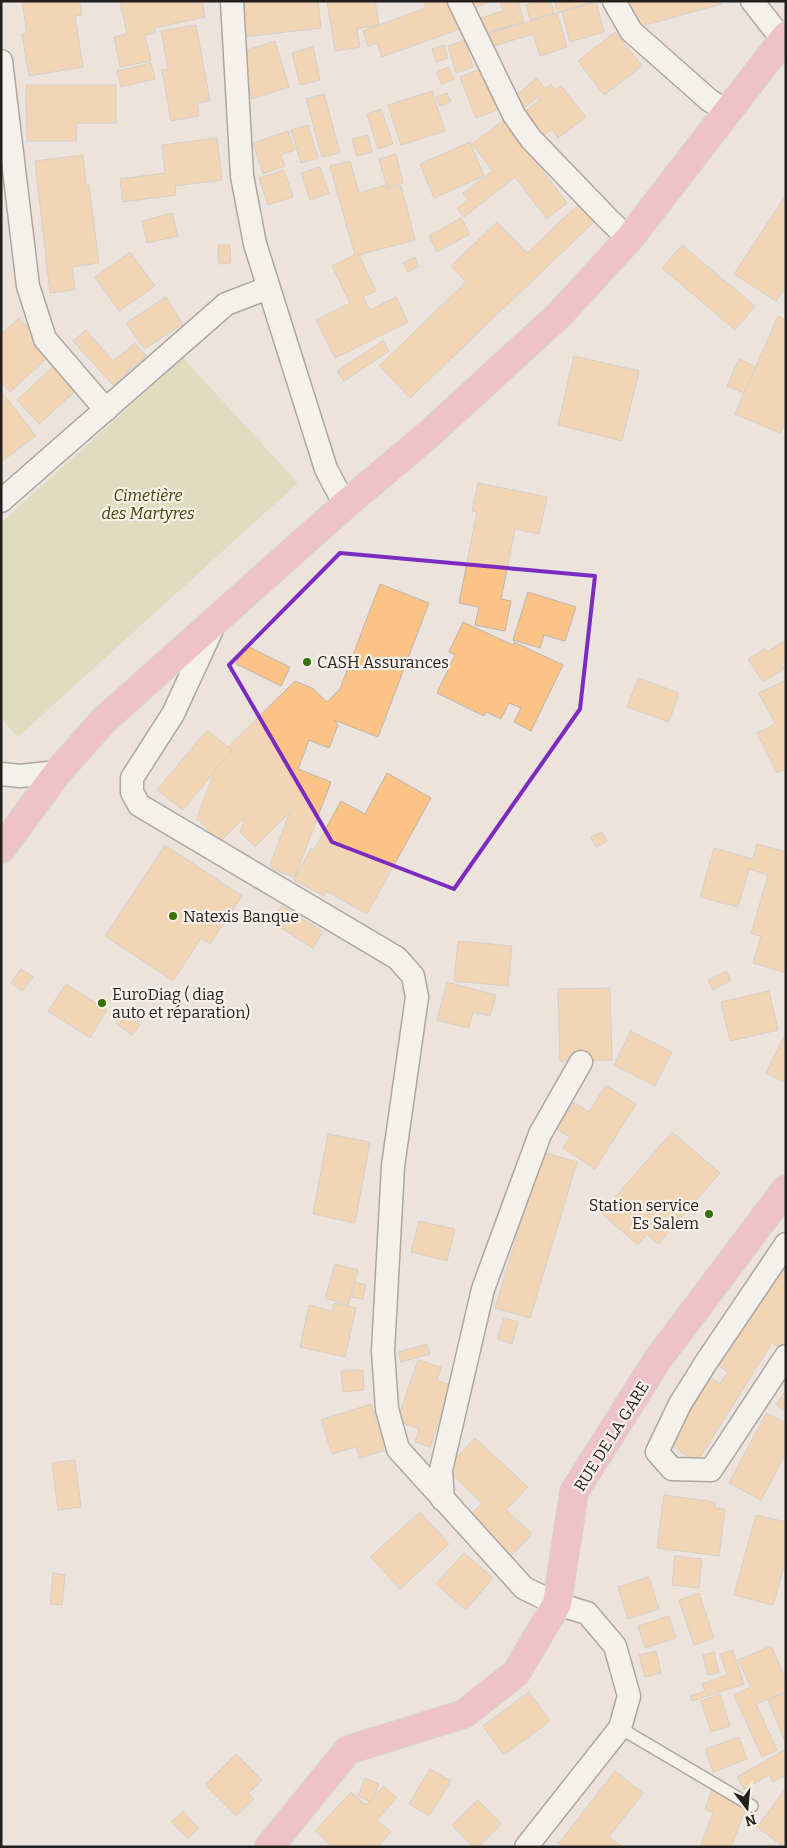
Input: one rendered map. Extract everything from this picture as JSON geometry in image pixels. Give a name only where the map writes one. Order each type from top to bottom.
[{"type":"main road","points":[[1,849],[58,772],[103,721],[345,505],[429,434],[559,315],[629,239],[784,38]]},
{"type":"main road","name":"RUE DE LA GARE","points":[[269,1847],[348,1750],[464,1714],[516,1673],[557,1604],[574,1492],[658,1359],[786,1189]]},
{"type":"street","points":[[232,1],[242,176],[255,244],[326,469],[345,505]]},
{"type":"street","points":[[459,1],[514,115],[537,146],[629,239]]},
{"type":"street","points":[[614,1],[631,31],[709,100],[728,112]]},
{"type":"street","points":[[752,1],[784,38]]},
{"type":"street","points":[[1,60],[28,286],[45,338],[106,410]]},
{"type":"street","points":[[1,501],[226,304],[268,288]]},
{"type":"street","points":[[217,619],[173,714],[132,778],[132,792],[139,805],[397,958],[413,976],[417,997],[393,1166],[383,1351],[388,1409],[398,1449],[524,1588],[557,1604],[587,1613],[615,1646],[629,1696],[620,1728],[526,1847]]},
{"type":"street","points":[[1,774],[20,776],[58,772]]},
{"type":"street","points":[[443,1500],[441,1470],[483,1290],[540,1134],[581,1062]]},
{"type":"street","points":[[786,1244],[680,1404],[657,1452],[672,1469],[711,1470],[786,1356]]},
{"type":"lane","points":[[620,1728],[752,1806]]},
{"type":"highlighted area","points":[[340,553],[595,576],[580,709],[454,889],[332,842],[229,665]]},
{"type":"green space","name":"Cimetière des Martyres","points":[[183,358],[298,483],[18,737],[1,719],[1,523]]},
{"type":"building","points":[[22,1],[80,1],[82,15],[75,16],[83,67],[29,76],[22,34],[27,33]]},
{"type":"building","points":[[120,1],[202,1],[205,17],[154,28],[155,33],[145,35],[151,61],[120,67],[114,37],[127,34]]},
{"type":"building","points":[[256,1],[318,1],[321,28],[244,37],[241,3]]},
{"type":"building","points":[[327,1],[375,1],[379,25],[357,29],[360,47],[335,51]]},
{"type":"building","points":[[423,1],[452,1],[462,28],[382,57],[377,43],[368,46],[363,31],[426,8]]},
{"type":"building","points":[[466,1],[492,1],[469,10]]},
{"type":"building","points":[[500,1],[518,1],[524,22],[479,35],[474,20],[503,11]]},
{"type":"building","points":[[538,1],[551,1],[554,13],[530,20],[526,5]]},
{"type":"building","points":[[554,1],[595,1],[558,13]]},
{"type":"building","points":[[628,1],[721,1],[721,4],[635,28]]},
{"type":"building","points":[[596,2],[604,32],[570,42],[562,12]]},
{"type":"building","points":[[557,13],[567,47],[540,56],[533,34],[484,49],[480,36]]},
{"type":"building","points":[[196,25],[210,101],[197,103],[199,116],[171,121],[162,70],[168,69],[161,31]]},
{"type":"building","points":[[615,32],[642,66],[604,95],[578,61]]},
{"type":"building","points":[[465,40],[473,67],[456,73],[448,46]]},
{"type":"building","points":[[275,41],[289,87],[252,99],[239,53]]},
{"type":"building","points":[[444,45],[448,58],[436,62],[432,49]]},
{"type":"building","points":[[313,47],[320,80],[300,85],[292,53]]},
{"type":"building","points":[[151,63],[155,79],[121,87],[117,71]]},
{"type":"building","points":[[448,67],[454,79],[442,84],[436,73]]},
{"type":"building","points":[[485,67],[501,108],[476,118],[460,77]]},
{"type":"building","points":[[537,78],[545,89],[551,84],[555,90],[561,86],[586,117],[558,138],[552,129],[537,141],[518,117],[540,99],[538,97],[523,109],[514,97]]},
{"type":"building","points":[[26,85],[116,85],[116,123],[77,123],[76,141],[27,141]]},
{"type":"building","points":[[432,91],[445,131],[401,145],[388,105]]},
{"type":"building","points":[[447,93],[451,102],[440,106],[436,97]]},
{"type":"building","points":[[324,94],[340,153],[322,157],[306,99]]},
{"type":"building","points":[[381,109],[393,144],[378,149],[367,114]]},
{"type":"building","points":[[504,120],[567,203],[547,219],[515,177],[464,217],[457,208],[468,200],[463,193],[493,171],[472,144]]},
{"type":"building","points":[[308,125],[318,158],[301,163],[291,130]]},
{"type":"building","points":[[288,131],[295,150],[281,155],[285,166],[263,174],[253,143]]},
{"type":"building","points":[[368,135],[372,152],[357,156],[352,139]]},
{"type":"building","points":[[217,138],[222,180],[175,186],[176,195],[123,202],[120,179],[165,173],[162,145]]},
{"type":"building","points":[[470,142],[484,176],[434,198],[420,164]]},
{"type":"building","points":[[396,154],[403,183],[387,188],[379,159]]},
{"type":"building","points":[[83,155],[86,185],[89,185],[99,263],[72,267],[75,290],[50,293],[35,161]]},
{"type":"building","points":[[350,161],[359,193],[386,185],[387,189],[401,186],[415,240],[355,256],[330,166]]},
{"type":"building","points":[[320,167],[329,193],[310,200],[301,173]]},
{"type":"building","points":[[284,170],[293,197],[268,205],[259,178]]},
{"type":"building","points":[[786,195],[786,287],[776,301],[734,274]]},
{"type":"building","points":[[582,201],[598,218],[410,398],[379,366],[466,282],[451,266],[497,222],[527,253]]},
{"type":"building","points":[[172,213],[178,236],[147,243],[142,221]]},
{"type":"building","points":[[461,218],[470,234],[437,252],[429,236]]},
{"type":"building","points":[[218,245],[230,245],[231,263],[219,264]]},
{"type":"building","points":[[682,245],[755,306],[735,330],[662,268]]},
{"type":"building","points":[[130,252],[155,286],[119,311],[95,277]]},
{"type":"building","points":[[358,253],[376,291],[363,297],[370,310],[396,297],[408,322],[335,358],[316,320],[350,303],[332,266]]},
{"type":"building","points":[[415,257],[419,266],[408,272],[403,263]]},
{"type":"building","points":[[166,297],[183,324],[144,349],[126,323]]},
{"type":"building","points":[[778,316],[786,320],[786,420],[780,433],[735,414]]},
{"type":"building","points":[[19,318],[52,354],[10,392],[1,382],[1,334]]},
{"type":"building","points":[[86,330],[113,361],[135,343],[146,356],[113,385],[73,341]]},
{"type":"building","points":[[383,341],[389,351],[344,381],[337,371]]},
{"type":"building","points":[[574,356],[639,371],[622,441],[558,425]]},
{"type":"building","points":[[739,359],[756,367],[744,393],[727,386]]},
{"type":"building","points":[[57,363],[80,387],[39,424],[17,400]]},
{"type":"building","points":[[1,391],[36,436],[1,462]]},
{"type":"building","points":[[478,483],[547,497],[539,534],[515,529],[501,599],[511,601],[505,631],[475,625],[479,607],[459,603],[477,512],[472,511]]},
{"type":"building","points":[[380,584],[429,603],[378,737],[334,720],[338,725],[329,748],[309,740],[298,769],[331,782],[295,877],[275,870],[270,865],[290,812],[255,847],[240,832],[245,817],[220,842],[197,818],[221,754],[295,681],[312,688],[327,702],[340,689]]},
{"type":"building","points":[[528,592],[576,607],[565,641],[544,635],[540,648],[513,640]]},
{"type":"building","points":[[463,622],[513,645],[514,642],[563,665],[531,731],[514,722],[521,708],[509,703],[501,719],[486,712],[484,716],[437,693],[455,655],[449,652]]},
{"type":"building","points":[[784,641],[786,644],[786,660],[781,663],[784,669],[763,682],[748,659],[765,649],[767,652]]},
{"type":"building","points":[[245,645],[290,667],[281,686],[236,664]]},
{"type":"building","points":[[638,678],[679,693],[669,722],[627,707]]},
{"type":"building","points":[[786,680],[786,769],[777,773],[757,733],[775,724],[759,693]]},
{"type":"building","points":[[207,730],[232,750],[183,810],[157,790]]},
{"type":"building","points":[[387,773],[431,798],[367,914],[326,891],[324,896],[294,880],[311,848],[314,850],[341,801],[365,814]]},
{"type":"building","points":[[602,832],[607,841],[596,847],[591,837]]},
{"type":"building","points":[[757,844],[786,852],[786,973],[753,963],[761,936],[751,934],[768,875],[749,869],[738,907],[700,897],[714,848],[753,859]]},
{"type":"building","name":"Natexis Banque","points":[[165,845],[242,896],[210,944],[201,938],[173,981],[105,936]]},
{"type":"building","points":[[282,906],[323,932],[313,948],[271,922]]},
{"type":"building","points":[[458,941],[512,946],[508,986],[454,981]]},
{"type":"building","points":[[21,969],[33,977],[22,991],[11,983]]},
{"type":"building","points":[[726,971],[731,980],[713,990],[708,980]]},
{"type":"building","points":[[447,982],[496,995],[490,1016],[473,1012],[469,1028],[437,1020]]},
{"type":"building","points":[[66,984],[107,1010],[90,1038],[48,1011]]},
{"type":"building","points":[[610,988],[612,1060],[560,1061],[558,989]]},
{"type":"building","points":[[769,991],[778,1030],[730,1041],[721,1002]]},
{"type":"building","points":[[124,1013],[140,1025],[132,1035],[116,1023]]},
{"type":"building","points":[[631,1031],[672,1052],[655,1086],[614,1065]]},
{"type":"building","points":[[786,1033],[786,1083],[766,1073]]},
{"type":"building","points":[[606,1085],[636,1104],[595,1169],[563,1148],[570,1137],[557,1129],[574,1102],[589,1112]]},
{"type":"building","points":[[672,1132],[720,1173],[658,1244],[647,1234],[638,1245],[601,1213]]},
{"type":"building","points":[[328,1134],[370,1142],[355,1223],[313,1214]]},
{"type":"building","points":[[542,1152],[577,1162],[530,1318],[495,1308]]},
{"type":"building","points":[[419,1221],[455,1229],[447,1261],[411,1252]]},
{"type":"building","points":[[786,1261],[786,1337],[779,1348],[772,1343],[697,1462],[667,1443],[710,1377],[720,1384],[728,1372],[719,1366]]},
{"type":"building","points":[[335,1264],[358,1270],[348,1305],[325,1298]]},
{"type":"building","points":[[355,1282],[366,1285],[363,1299],[352,1297]]},
{"type":"building","points":[[334,1303],[356,1308],[345,1357],[300,1347],[309,1305],[332,1311]]},
{"type":"building","points":[[504,1318],[518,1322],[512,1344],[497,1339]]},
{"type":"building","points":[[427,1344],[430,1354],[401,1362],[398,1352]]},
{"type":"building","points":[[418,1360],[441,1367],[437,1381],[451,1385],[430,1447],[415,1442],[419,1429],[397,1421]]},
{"type":"building","points":[[363,1370],[364,1390],[343,1392],[341,1371]]},
{"type":"building","points":[[786,1390],[786,1412],[776,1405]]},
{"type":"building","points":[[371,1404],[386,1450],[360,1458],[356,1447],[332,1454],[321,1420]]},
{"type":"building","points":[[766,1413],[786,1423],[786,1453],[761,1500],[729,1483]]},
{"type":"building","points":[[475,1438],[528,1487],[506,1510],[532,1534],[507,1560],[465,1521],[482,1503],[446,1469]]},
{"type":"building","points":[[75,1460],[81,1507],[58,1510],[52,1463]]},
{"type":"building","points":[[664,1495],[715,1502],[715,1508],[725,1509],[719,1556],[657,1548]]},
{"type":"building","points":[[420,1512],[449,1544],[400,1589],[370,1557]]},
{"type":"building","points":[[756,1515],[786,1522],[786,1559],[773,1605],[734,1595]]},
{"type":"building","points":[[464,1553],[493,1578],[466,1610],[436,1584]]},
{"type":"building","points":[[675,1556],[702,1559],[699,1588],[672,1585]]},
{"type":"building","points":[[53,1573],[65,1575],[62,1605],[50,1604]]},
{"type":"building","points":[[649,1577],[659,1609],[628,1619],[618,1587]]},
{"type":"building","points":[[699,1593],[714,1638],[694,1645],[679,1600]]},
{"type":"building","points":[[669,1616],[676,1638],[645,1648],[638,1626]]},
{"type":"building","points":[[771,1646],[786,1680],[786,1692],[756,1704],[777,1750],[762,1757],[734,1695],[751,1687],[738,1660]]},
{"type":"building","points":[[733,1650],[744,1684],[692,1701],[690,1696],[705,1691],[702,1684],[727,1675],[720,1654]]},
{"type":"building","points":[[656,1651],[661,1673],[645,1677],[639,1655]]},
{"type":"building","points":[[714,1652],[719,1673],[708,1675],[703,1655]]},
{"type":"building","points":[[529,1692],[550,1721],[504,1755],[483,1726]]},
{"type":"building","points":[[786,1693],[786,1741],[785,1741],[768,1700]]},
{"type":"building","points":[[720,1694],[730,1726],[711,1732],[701,1701]]},
{"type":"building","points":[[739,1737],[747,1759],[713,1772],[705,1749]]},
{"type":"building","points":[[784,1750],[786,1752],[786,1775],[773,1782],[769,1775],[744,1789],[737,1777]]},
{"type":"building","points":[[236,1754],[262,1780],[248,1794],[254,1799],[236,1816],[205,1785]]},
{"type":"building","points":[[430,1769],[451,1781],[429,1816],[409,1804]]},
{"type":"building","points":[[615,1771],[643,1793],[609,1837],[620,1845],[619,1847],[565,1847],[559,1843]]},
{"type":"building","points":[[365,1778],[379,1784],[371,1802],[358,1796]]},
{"type":"building","points":[[384,1786],[397,1798],[377,1820],[391,1832],[377,1847],[332,1847],[315,1831],[351,1792],[366,1805]]},
{"type":"building","points":[[713,1787],[749,1801],[731,1847],[700,1847],[713,1813],[705,1809]]},
{"type":"building","points":[[786,1788],[786,1847],[784,1847],[757,1827]]},
{"type":"building","points":[[478,1800],[501,1824],[478,1847],[473,1847],[452,1825]]},
{"type":"building","points":[[183,1811],[199,1828],[188,1839],[171,1822]]},
{"type":"place","name":"CASH Assurances","points":[[307,662]]},
{"type":"place","name":"Natexis Banque","points":[[173,916]]},
{"type":"place","name":"EuroDiag ( diag auto et réparation)","points":[[102,1003]]},
{"type":"place","name":"Station service Es Salem","points":[[709,1214]]}]
